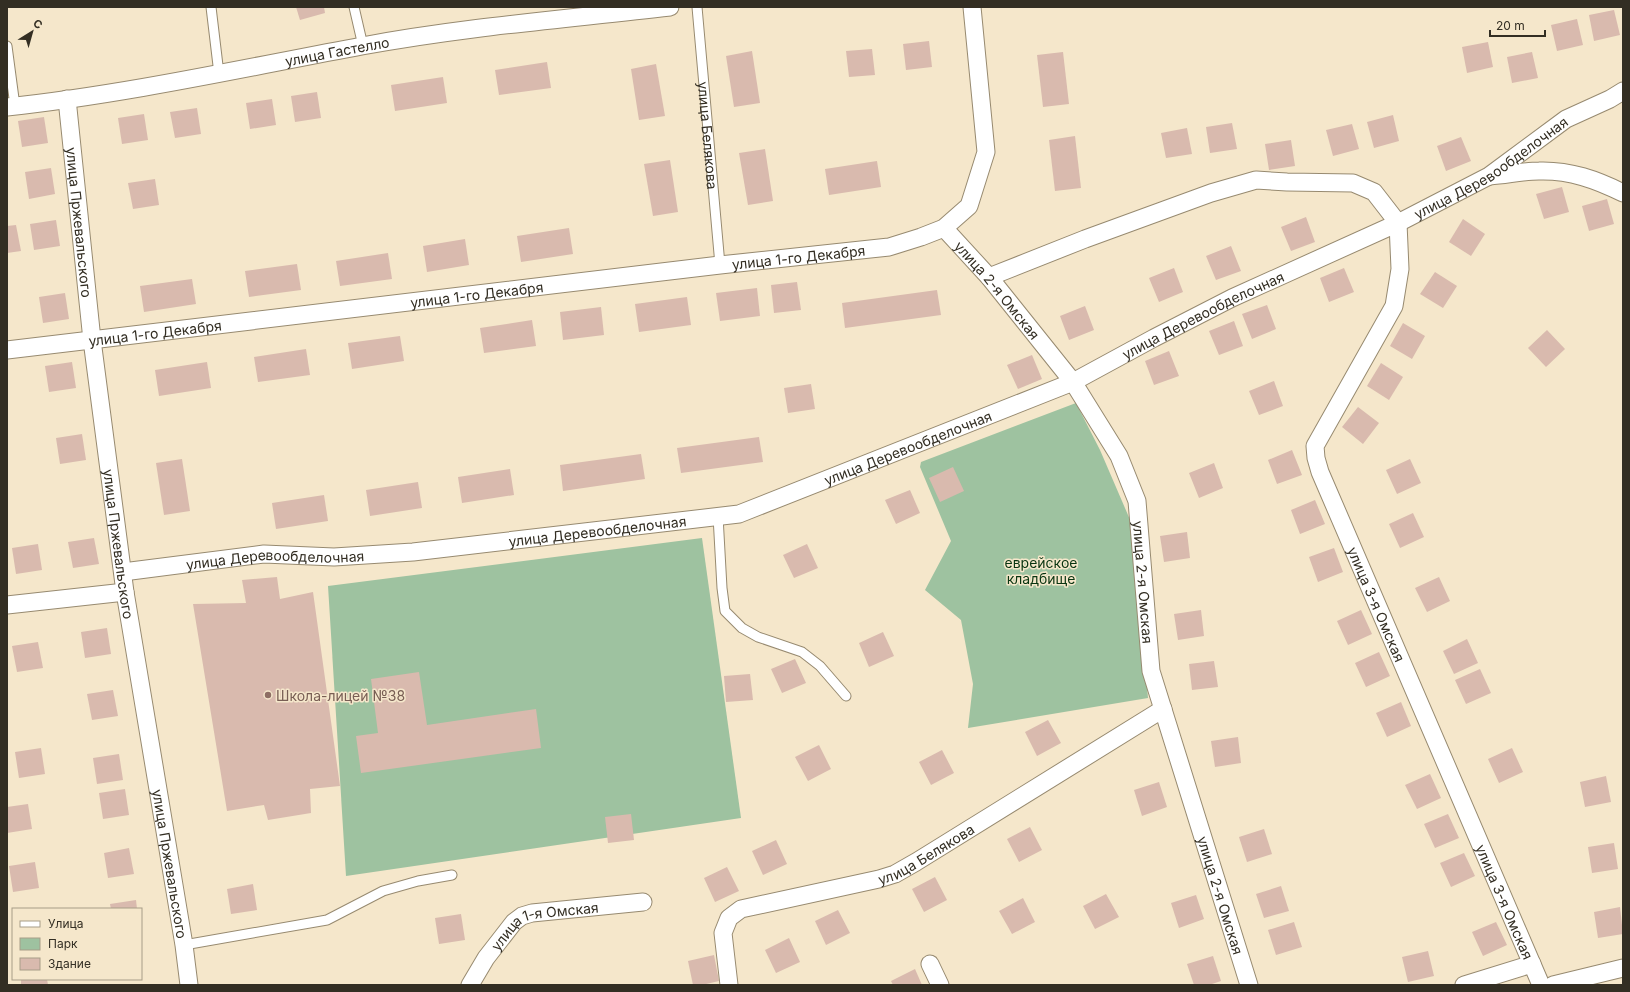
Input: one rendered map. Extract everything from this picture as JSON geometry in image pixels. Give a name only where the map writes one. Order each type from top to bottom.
[{"type":"street","name":"улица Гастелло","points":[[11,106],[67,100],[219,74],[363,46],[439,34],[670,7]]},
{"type":"street","points":[[944,228],[970,206],[986,152],[972,7]]},
{"type":"street","name":"улица Деревообделочная","points":[[123,572],[264,554],[334,557],[413,552],[739,514],[1073,382],[1232,298],[1398,223],[1489,176],[1566,119],[1610,99],[1623,91]]},
{"type":"street","name":"улица Пржевальского","points":[[67,100],[92,340],[125,592],[184,945],[189,985]]},
{"type":"street","points":[[1489,176],[1540,171],[1568,173],[1598,181],[1623,194]]},
{"type":"street","points":[[989,277],[1085,239],[1211,193],[1256,180],[1353,183],[1374,192],[1398,223]]},
{"type":"street","name":"улица 3-я Омская","points":[[1398,223],[1400,269],[1394,306],[1315,446],[1316,458],[1320,472],[1541,985]]},
{"type":"street","name":"улица 1-го Декабря","points":[[7,350],[720,265],[889,247],[944,228]]},
{"type":"street","name":"улица 2-я Омская","points":[[944,228],[989,277],[1073,382],[1119,456],[1137,501],[1151,671],[1249,985]]},
{"type":"street","points":[[7,605],[125,592]]},
{"type":"street","name":"улица Белякова","points":[[729,985],[723,933],[729,918],[741,909],[879,880],[895,874],[1163,709]]},
{"type":"street","name":"улица 1-я Омская","points":[[470,985],[486,958],[514,922],[522,916],[532,913],[643,902]]},
{"type":"street","points":[[930,964],[940,985]]},
{"type":"street","points":[[1464,985],[1532,964]]},
{"type":"street","points":[[1552,985],[1623,968]]},
{"type":"lane","points":[[211,7],[219,74]]},
{"type":"lane","points":[[354,7],[363,46]]},
{"type":"lane","name":"улица Белякова","points":[[697,7],[720,265]]},
{"type":"lane","points":[[7,46],[11,106]]},
{"type":"lane","points":[[718,516],[722,588],[725,611],[742,628],[758,637],[802,652],[820,666],[846,696]]},
{"type":"lane","points":[[184,945],[327,920],[384,890],[418,881],[452,875]]},
{"type":"green space","name":"еврейское кладбище","points":[[1076,403],[1100,450],[1131,522],[1148,698],[968,728],[973,684],[961,620],[925,590],[951,541],[920,467],[921,462]]},
{"type":"green space","points":[[702,538],[741,818],[346,876],[328,586]]},
{"type":"building","points":[[296,7],[324,7],[325,13],[300,20]]},
{"type":"building","points":[[1614,10],[1620,35],[1594,41],[1589,15]]},
{"type":"building","points":[[1577,19],[1583,45],[1557,51],[1551,25]]},
{"type":"building","points":[[929,41],[932,67],[906,70],[903,44]]},
{"type":"building","points":[[1488,42],[1493,67],[1467,73],[1462,47]]},
{"type":"building","points":[[872,49],[875,75],[849,77],[846,51]]},
{"type":"building","points":[[752,51],[760,103],[734,107],[726,56]]},
{"type":"building","points":[[1063,52],[1069,104],[1043,107],[1037,55]]},
{"type":"building","points":[[1532,52],[1538,78],[1512,83],[1507,57]]},
{"type":"building","points":[[547,62],[551,88],[499,95],[495,70]]},
{"type":"building","points":[[656,64],[665,116],[639,120],[631,69]]},
{"type":"building","points":[[443,77],[447,103],[395,111],[391,85]]},
{"type":"building","points":[[317,92],[321,118],[295,122],[291,96]]},
{"type":"building","points":[[272,99],[276,125],[250,129],[246,103]]},
{"type":"building","points":[[197,108],[201,134],[175,138],[170,112]]},
{"type":"building","points":[[144,114],[148,140],[122,144],[118,118]]},
{"type":"building","points":[[1393,115],[1399,141],[1374,148],[1367,122]]},
{"type":"building","points":[[44,117],[48,143],[22,147],[18,121]]},
{"type":"building","points":[[1232,123],[1237,149],[1210,153],[1206,127]]},
{"type":"building","points":[[1352,124],[1359,149],[1333,156],[1326,130]]},
{"type":"building","points":[[1187,128],[1192,154],[1166,158],[1161,133]]},
{"type":"building","points":[[1075,136],[1081,188],[1055,191],[1049,140]]},
{"type":"building","points":[[1461,137],[1471,161],[1446,171],[1437,146]]},
{"type":"building","points":[[1291,140],[1295,166],[1269,170],[1265,144]]},
{"type":"building","points":[[765,149],[773,201],[748,205],[739,153]]},
{"type":"building","points":[[670,160],[678,212],[653,216],[644,164]]},
{"type":"building","points":[[877,161],[881,187],[829,195],[825,169]]},
{"type":"building","points":[[51,168],[55,194],[29,199],[25,172]]},
{"type":"building","points":[[155,179],[159,205],[133,209],[128,183]]},
{"type":"building","points":[[1562,187],[1569,212],[1544,219],[1536,194]]},
{"type":"building","points":[[1607,199],[1614,224],[1589,231],[1582,206]]},
{"type":"building","points":[[1306,217],[1315,242],[1291,251],[1281,227]]},
{"type":"building","points":[[1463,219],[1485,234],[1471,256],[1449,242]]},
{"type":"building","points":[[56,220],[60,246],[34,250],[30,224]]},
{"type":"building","points":[[16,225],[21,251],[7,253],[7,226]]},
{"type":"building","points":[[569,228],[573,254],[521,262],[517,236]]},
{"type":"building","points":[[465,239],[469,265],[427,272],[423,246]]},
{"type":"building","points":[[1231,246],[1241,271],[1216,280],[1206,256]]},
{"type":"building","points":[[388,253],[392,279],[340,286],[336,261]]},
{"type":"building","points":[[297,264],[301,290],[249,297],[245,271]]},
{"type":"building","points":[[1174,268],[1183,292],[1159,302],[1149,278]]},
{"type":"building","points":[[1344,268],[1354,292],[1329,302],[1320,278]]},
{"type":"building","points":[[1435,272],[1457,286],[1443,308],[1420,294]]},
{"type":"building","points":[[192,279],[196,304],[144,312],[140,286]]},
{"type":"building","points":[[797,282],[801,310],[774,313],[771,285]]},
{"type":"building","points":[[757,288],[760,316],[720,321],[716,293]]},
{"type":"building","points":[[937,290],[941,315],[845,328],[842,303]]},
{"type":"building","points":[[65,293],[69,319],[43,323],[39,297]]},
{"type":"building","points":[[687,297],[691,325],[639,332],[635,304]]},
{"type":"building","points":[[1267,305],[1276,329],[1252,339],[1242,314]]},
{"type":"building","points":[[1085,306],[1094,330],[1069,340],[1060,316]]},
{"type":"building","points":[[601,307],[604,335],[563,340],[560,312]]},
{"type":"building","points":[[532,320],[536,346],[484,353],[480,328]]},
{"type":"building","points":[[1234,321],[1243,346],[1219,355],[1209,331]]},
{"type":"building","points":[[1403,323],[1425,336],[1412,359],[1390,346]]},
{"type":"building","points":[[1547,330],[1565,349],[1546,367],[1528,348]]},
{"type":"building","points":[[400,336],[404,361],[352,369],[348,343]]},
{"type":"building","points":[[306,349],[310,375],[258,382],[254,357]]},
{"type":"building","points":[[1169,351],[1179,376],[1154,385],[1145,361]]},
{"type":"building","points":[[1032,355],[1042,379],[1018,389],[1007,365]]},
{"type":"building","points":[[72,362],[76,388],[49,392],[45,366]]},
{"type":"building","points":[[207,362],[211,388],[159,396],[155,370]]},
{"type":"building","points":[[1381,363],[1403,377],[1389,400],[1367,386]]},
{"type":"building","points":[[1274,381],[1283,406],[1259,415],[1249,391]]},
{"type":"building","points":[[811,384],[815,409],[788,413],[784,388]]},
{"type":"building","points":[[1358,407],[1379,423],[1363,444],[1342,427]]},
{"type":"building","points":[[82,434],[86,460],[60,464],[56,438]]},
{"type":"building","points":[[759,437],[763,462],[681,473],[677,448]]},
{"type":"building","points":[[1292,450],[1302,475],[1277,484],[1268,460]]},
{"type":"building","points":[[641,454],[645,479],[563,491],[560,465]]},
{"type":"building","points":[[182,459],[190,511],[164,515],[156,463]]},
{"type":"building","points":[[1410,459],[1421,483],[1397,494],[1386,470]]},
{"type":"building","points":[[1214,463],[1223,488],[1199,498],[1189,473]]},
{"type":"building","points":[[953,467],[964,491],[940,502],[929,478]]},
{"type":"building","points":[[510,469],[514,495],[462,503],[458,477]]},
{"type":"building","points":[[418,482],[422,508],[370,516],[366,490]]},
{"type":"building","points":[[910,490],[920,513],[896,524],[885,500]]},
{"type":"building","points":[[324,495],[328,521],[276,529],[272,503]]},
{"type":"building","points":[[1315,500],[1325,524],[1300,534],[1291,510]]},
{"type":"building","points":[[1413,513],[1424,537],[1400,548],[1389,524]]},
{"type":"building","points":[[1187,532],[1190,558],[1164,562],[1160,536]]},
{"type":"building","points":[[94,538],[99,564],[73,568],[68,542]]},
{"type":"building","points":[[38,544],[42,570],[16,574],[12,548]]},
{"type":"building","points":[[807,544],[818,568],[794,578],[783,555]]},
{"type":"building","points":[[1334,548],[1343,572],[1318,582],[1309,557]]},
{"type":"building","name":"Школа-лицей №38","points":[[277,577],[280,599],[313,592],[340,786],[310,789],[311,813],[268,820],[264,805],[227,811],[193,604],[246,603],[242,580]]},
{"type":"building","points":[[1439,577],[1450,601],[1427,612],[1415,588]]},
{"type":"building","points":[[1201,610],[1204,636],[1178,640],[1174,614]]},
{"type":"building","points":[[1361,610],[1372,634],[1348,645],[1337,621]]},
{"type":"building","points":[[107,628],[111,654],[85,658],[81,632]]},
{"type":"building","points":[[883,632],[894,656],[869,667],[859,643]]},
{"type":"building","points":[[1467,639],[1478,663],[1454,674],[1443,651]]},
{"type":"building","points":[[38,642],[43,668],[17,672],[12,646]]},
{"type":"building","points":[[1379,652],[1390,676],[1366,687],[1355,663]]},
{"type":"building","points":[[795,659],[806,683],[782,693],[771,669]]},
{"type":"building","points":[[1214,661],[1218,687],[1192,690],[1189,664]]},
{"type":"building","points":[[1480,669],[1491,693],[1466,704],[1455,680]]},
{"type":"building","name":"Школа-лицей №38","points":[[419,672],[427,725],[536,709],[541,748],[361,773],[356,736],[378,733],[371,679]]},
{"type":"building","points":[[750,674],[753,700],[726,702],[724,676]]},
{"type":"building","points":[[113,690],[118,716],[92,720],[87,694]]},
{"type":"building","points":[[1401,702],[1411,726],[1387,737],[1376,713]]},
{"type":"building","points":[[1048,720],[1061,743],[1037,756],[1025,732]]},
{"type":"building","points":[[1238,737],[1241,763],[1215,767],[1211,741]]},
{"type":"building","points":[[819,745],[831,769],[808,781],[795,757]]},
{"type":"building","points":[[41,748],[45,774],[19,778],[15,752]]},
{"type":"building","points":[[1512,748],[1523,772],[1499,783],[1488,759]]},
{"type":"building","points":[[942,750],[954,773],[931,785],[919,762]]},
{"type":"building","points":[[119,754],[123,780],[97,784],[93,758]]},
{"type":"building","points":[[1430,774],[1441,798],[1417,809],[1405,785]]},
{"type":"building","points":[[1606,776],[1611,802],[1585,807],[1580,782]]},
{"type":"building","points":[[1159,782],[1167,807],[1142,816],[1134,790]]},
{"type":"building","points":[[125,789],[129,815],[103,819],[99,793]]},
{"type":"building","points":[[28,804],[32,829],[7,833],[7,807]]},
{"type":"building","points":[[631,814],[634,840],[608,843],[605,817]]},
{"type":"building","points":[[1448,814],[1459,838],[1435,848],[1424,824]]},
{"type":"building","points":[[1030,827],[1042,850],[1019,862],[1007,839]]},
{"type":"building","points":[[1264,829],[1272,854],[1247,862],[1239,837]]},
{"type":"building","points":[[776,840],[787,864],[763,875],[752,851]]},
{"type":"building","points":[[1614,843],[1618,869],[1592,873],[1588,847]]},
{"type":"building","points":[[129,848],[134,874],[108,878],[104,853]]},
{"type":"building","points":[[1464,853],[1475,876],[1451,887],[1440,863]]},
{"type":"building","points":[[35,862],[39,888],[13,892],[9,866]]},
{"type":"building","points":[[727,867],[739,891],[715,902],[704,878]]},
{"type":"building","points":[[935,877],[947,900],[924,912],[912,889]]},
{"type":"building","points":[[253,884],[257,910],[231,914],[227,889]]},
{"type":"building","points":[[1281,886],[1289,911],[1264,918],[1256,894]]},
{"type":"building","points":[[1106,894],[1119,917],[1095,929],[1083,906]]},
{"type":"building","points":[[1196,895],[1204,919],[1179,928],[1171,903]]},
{"type":"building","points":[[1023,898],[1035,922],[1012,934],[999,911]]},
{"type":"building","points":[[136,900],[137,908],[111,908],[110,904]]},
{"type":"building","points":[[1620,907],[1623,934],[1598,938],[1594,912]]},
{"type":"building","points":[[838,910],[850,933],[826,945],[815,921]]},
{"type":"building","points":[[461,914],[465,940],[439,944],[435,918]]},
{"type":"building","points":[[1294,922],[1302,947],[1276,955],[1268,930]]},
{"type":"building","points":[[1496,922],[1507,945],[1483,956],[1472,932]]},
{"type":"building","points":[[789,938],[800,962],[776,973],[765,950]]},
{"type":"building","points":[[1428,951],[1434,976],[1408,982],[1402,957]]},
{"type":"building","points":[[714,955],[719,981],[702,985],[693,985],[688,961]]},
{"type":"building","points":[[1213,956],[1221,981],[1209,985],[1194,985],[1187,964]]},
{"type":"building","points":[[915,969],[922,985],[893,985],[891,981]]},
{"type":"building","points":[[21,980],[47,980],[48,985],[21,985]]},
{"type":"place","name":"Школа-лицей №38","points":[[268,695]]}]
